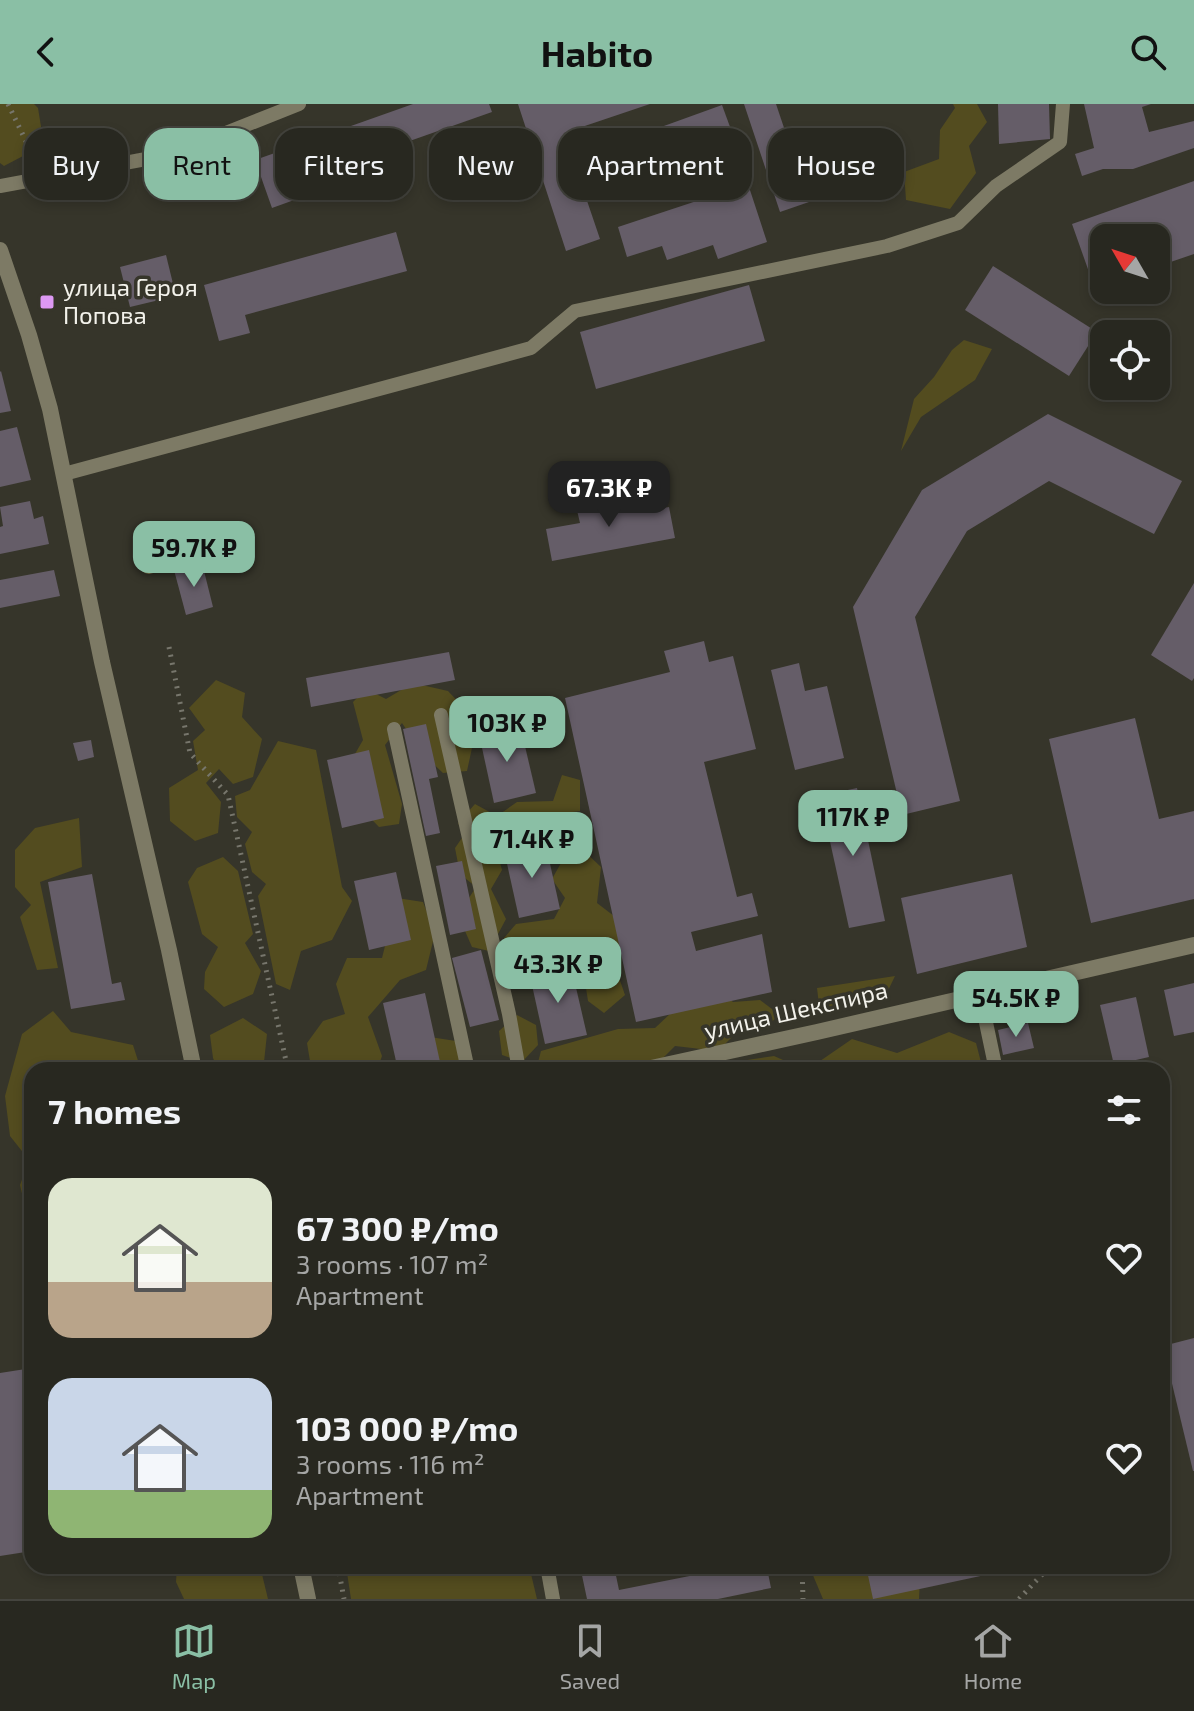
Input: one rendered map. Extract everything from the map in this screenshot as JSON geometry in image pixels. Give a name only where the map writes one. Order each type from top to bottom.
[{"type":"street","points":[[0,250],[3,269],[50,409],[102,662],[192,1062]]},
{"type":"street","name":"улица Шекспира","points":[[679,1062],[1194,945]]},
{"type":"street","points":[[303,1574],[308,1599]]},
{"type":"lane","points":[[128,162],[173,154],[299,104]]},
{"type":"lane","points":[[64,474],[531,348],[575,311],[887,246],[958,223],[996,186],[1060,142],[1063,104]]},
{"type":"lane","points":[[0,186],[24,181]]},
{"type":"lane","points":[[441,715],[518,1062]]},
{"type":"lane","points":[[394,729],[466,1062]]},
{"type":"lane","points":[[980,994],[994,1062]]},
{"type":"lane","points":[[548,1574],[553,1599]]},
{"type":"path","points":[[8,104],[24,137]]},
{"type":"path","points":[[169,647],[190,753],[228,795],[286,1062]]},
{"type":"path","points":[[339,1574],[344,1599]]},
{"type":"path","points":[[802,1574],[803,1599]]},
{"type":"path","points":[[1019,1599],[1042,1574]]},
{"type":"shaded area","points":[[0,104],[34,104],[38,108],[41,128],[24,128],[24,156],[4,166],[0,163]]},
{"type":"shaded area","points":[[953,104],[977,104],[987,122],[969,146],[976,173],[950,209],[906,200],[904,172],[939,159],[940,130],[955,108]]},
{"type":"shaded area","points":[[964,340],[992,349],[975,380],[921,417],[901,451],[914,399],[952,350]]},
{"type":"shaded area","points":[[216,680],[245,693],[242,717],[262,739],[253,777],[233,784],[219,769],[206,783],[221,802],[218,833],[195,841],[170,821],[169,788],[198,770],[193,741],[205,730],[189,708]]},
{"type":"shaded area","points":[[413,683],[448,691],[465,709],[457,731],[472,748],[467,771],[443,773],[423,754],[402,723],[385,745],[402,804],[399,824],[379,827],[352,799],[344,773],[363,740],[353,702],[366,689],[386,699]]},
{"type":"shaded area","points":[[278,741],[316,750],[342,887],[352,901],[332,940],[301,951],[290,990],[276,984],[258,896],[266,884],[252,872],[245,844],[252,832],[237,817],[235,796],[250,790]]},
{"type":"shaded area","points":[[562,775],[580,780],[580,811],[559,814],[554,828],[529,839],[492,832],[502,870],[491,889],[506,919],[489,951],[472,947],[458,915],[476,887],[460,874],[455,848],[464,835],[458,823],[475,804],[497,816],[517,802],[553,801]]},
{"type":"shaded area","points":[[79,818],[82,867],[40,882],[58,968],[37,970],[20,917],[31,905],[15,887],[15,850],[35,828]]},
{"type":"shaded area","points":[[582,849],[601,867],[597,903],[614,916],[621,944],[615,966],[625,995],[604,1013],[588,1001],[583,969],[552,950],[505,956],[504,938],[516,924],[554,919],[565,898],[552,879],[566,854]]},
{"type":"shaded area","points":[[223,857],[238,871],[253,934],[245,943],[261,971],[253,994],[224,1007],[204,989],[205,972],[218,947],[202,934],[188,882],[197,868]]},
{"type":"shaded area","points":[[397,898],[423,902],[435,933],[426,970],[400,980],[368,1017],[382,1056],[380,1062],[310,1062],[307,1043],[323,1021],[345,1014],[336,984],[347,958],[382,958]]},
{"type":"shaded area","points":[[895,976],[884,999],[820,1013],[817,988]]},
{"type":"shaded area","points":[[715,988],[733,1002],[760,1000],[780,1015],[759,1032],[743,1026],[718,1051],[675,1046],[659,1062],[538,1062],[541,1051],[618,1029],[655,1028],[688,997]]},
{"type":"shaded area","points":[[53,1011],[71,1032],[133,1045],[138,1062],[24,1062],[24,1154],[10,1136],[5,1096],[22,1034]]},
{"type":"shaded area","points":[[517,1015],[536,1025],[538,1045],[522,1062],[502,1055],[499,1031]]},
{"type":"shaded area","points":[[243,1018],[267,1034],[264,1062],[215,1062],[210,1035]]},
{"type":"shaded area","points":[[949,1032],[976,1043],[981,1062],[819,1062],[852,1039],[897,1053]]},
{"type":"shaded area","points":[[430,1037],[456,1041],[463,1062],[405,1062],[406,1056]]},
{"type":"shaded area","points":[[774,1056],[788,1062],[733,1062]]},
{"type":"shaded area","points":[[24,1174],[24,1202],[20,1185]]},
{"type":"shaded area","points":[[176,1574],[262,1574],[268,1599],[184,1599],[176,1582]]},
{"type":"shaded area","points":[[347,1574],[531,1574],[537,1599],[351,1599]]},
{"type":"shaded area","points":[[812,1574],[914,1574],[920,1579],[919,1599],[823,1599]]},
{"type":"building","points":[[413,104],[489,104],[492,112],[447,128],[429,128],[429,134],[413,140],[413,128],[345,128]]},
{"type":"building","points":[[518,104],[650,104],[579,128],[558,128],[558,200],[587,200],[600,239],[566,251],[542,178],[542,128],[526,128]]},
{"type":"building","points":[[744,104],[776,104],[784,128],[768,128],[768,176]]},
{"type":"building","points":[[998,104],[1049,104],[1050,139],[999,144]]},
{"type":"building","points":[[1084,104],[1151,104],[1142,107],[1149,132],[1194,121],[1194,148],[1133,169],[1103,169],[1082,176],[1075,154],[1094,148]]},
{"type":"building","points":[[722,105],[730,128],[658,128]]},
{"type":"building","points":[[275,153],[275,200],[294,200],[272,208],[259,171],[259,159]]},
{"type":"building","points":[[1194,181],[1194,254],[1170,262],[1170,224],[1090,224],[1090,275],[1072,224]]},
{"type":"building","points":[[752,196],[767,242],[718,259],[713,245],[667,260],[662,246],[627,257],[618,227],[700,200],[752,200]]},
{"type":"building","points":[[776,200],[808,200],[809,202],[780,212]]},
{"type":"building","points":[[396,232],[407,271],[245,315],[250,333],[219,341],[204,285]]},
{"type":"building","points":[[166,255],[176,296],[130,307],[120,267]]},
{"type":"building","points":[[993,266],[1090,328],[1090,343],[1069,376],[965,310]]},
{"type":"building","points":[[749,285],[765,341],[596,389],[580,332]]},
{"type":"building","points":[[0,372],[11,411],[0,413]]},
{"type":"building","points":[[1048,414],[1182,481],[1154,534],[1049,481],[967,531],[915,617],[960,801],[902,815],[853,607],[922,490]]},
{"type":"building","points":[[17,427],[31,480],[0,487],[0,431]]},
{"type":"building","points":[[630,497],[633,513],[669,507],[675,538],[552,561],[546,529],[580,523],[576,506]]},
{"type":"building","points":[[30,501],[34,519],[43,516],[49,544],[0,554],[0,527],[3,526],[0,507]]},
{"type":"building","points":[[202,563],[213,607],[186,615],[174,570]]},
{"type":"building","points":[[54,570],[60,596],[0,608],[0,580]]},
{"type":"building","points":[[1194,583],[1194,678],[1192,681],[1151,655]]},
{"type":"building","points":[[704,641],[709,662],[733,656],[756,749],[704,762],[737,897],[752,893],[758,916],[691,932],[696,951],[762,934],[772,992],[636,1022],[565,698],[670,672],[664,651]]},
{"type":"building","points":[[449,652],[455,680],[311,707],[306,678]]},
{"type":"building","points":[[799,663],[805,691],[827,686],[844,758],[795,770],[771,670]]},
{"type":"building","points":[[1135,718],[1159,819],[1194,811],[1194,899],[1091,923],[1049,739]]},
{"type":"building","points":[[426,724],[438,777],[429,779],[440,833],[426,836],[403,729]]},
{"type":"building","points":[[520,725],[536,793],[494,803],[479,734]]},
{"type":"building","points":[[91,740],[94,757],[78,761],[73,743]]},
{"type":"building","points":[[369,750],[384,818],[342,828],[327,760]]},
{"type":"building","points":[[857,788],[885,921],[849,928],[820,796]]},
{"type":"building","points":[[545,841],[560,909],[519,918],[504,850]]},
{"type":"building","points":[[462,861],[476,929],[450,935],[436,866]]},
{"type":"building","points":[[396,872],[411,940],[369,950],[354,881]]},
{"type":"building","points":[[92,874],[112,984],[121,982],[125,1000],[71,1009],[48,882]]},
{"type":"building","points":[[1012,874],[1027,947],[917,974],[901,898]]},
{"type":"building","points":[[481,950],[499,1020],[470,1027],[452,958]]},
{"type":"building","points":[[571,966],[587,1035],[545,1044],[530,976]]},
{"type":"building","points":[[1194,983],[1194,1032],[1174,1036],[1164,990]]},
{"type":"building","points":[[425,993],[440,1062],[396,1062],[383,1003]]},
{"type":"building","points":[[1136,997],[1149,1057],[1113,1062],[1100,1005]]},
{"type":"building","points":[[1028,1023],[1034,1048],[1003,1055],[998,1030]]},
{"type":"building","points":[[1194,1338],[1194,1471],[1170,1375],[1170,1344]]},
{"type":"building","points":[[24,1369],[24,1552],[0,1556],[0,1373]]},
{"type":"building","points":[[582,1574],[616,1574],[619,1590],[700,1574],[768,1574],[771,1588],[718,1599],[587,1599]]},
{"type":"building","points":[[868,1574],[990,1574],[873,1599]]},
{"type":"place","name":"улица Героя Попова","points":[[47,302]]}]
